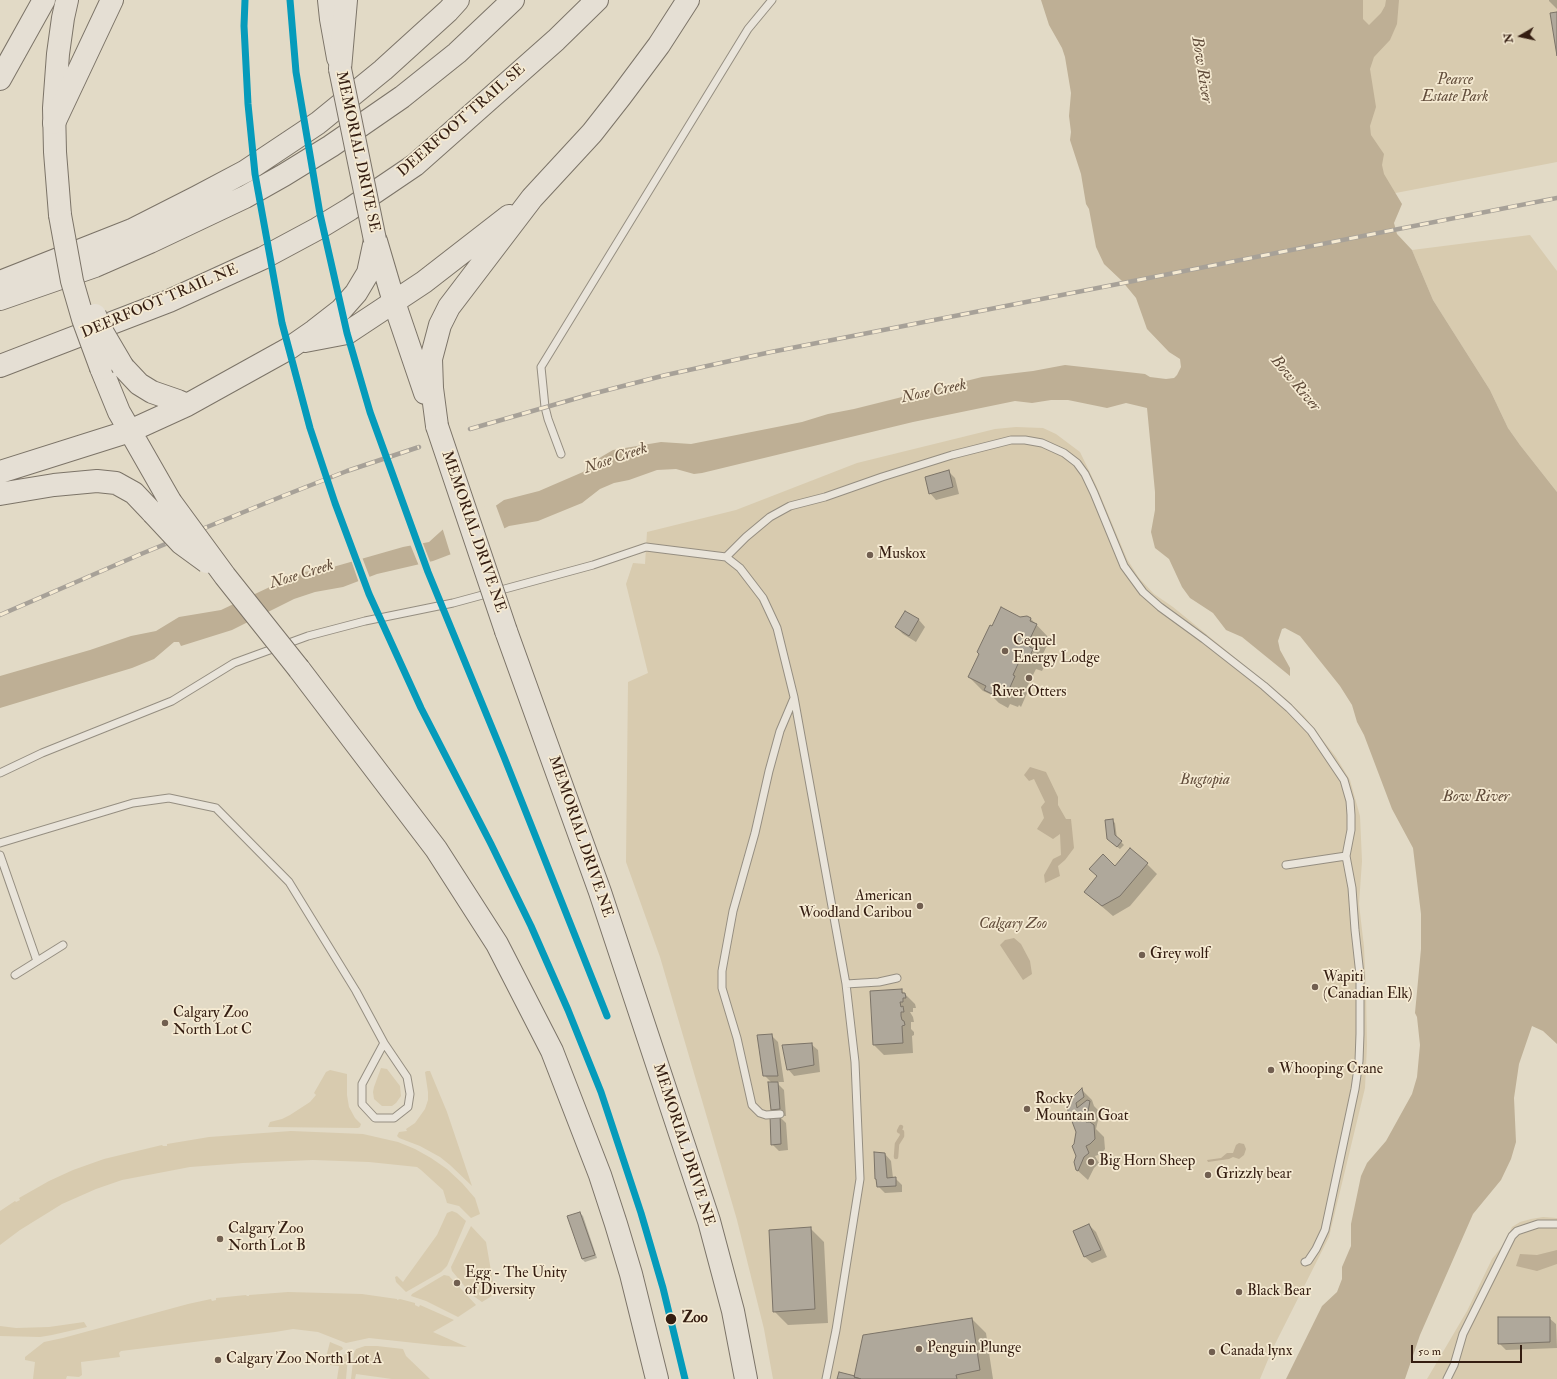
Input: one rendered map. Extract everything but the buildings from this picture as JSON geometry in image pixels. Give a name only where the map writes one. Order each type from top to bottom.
[{"type":"main road","points":[[0,79],[44,0]]},
{"type":"main road","points":[[67,0],[58,54],[54,123],[60,215],[72,281],[83,319],[101,368],[130,431],[161,507],[181,543],[226,576],[436,849],[497,944],[552,1051],[597,1168],[616,1224],[635,1288],[657,1379]]},
{"type":"main road","points":[[54,123],[112,0]]},
{"type":"main road","name":"MEMORIAL DRIVE SE","points":[[329,0],[340,69],[375,240],[394,302]]},
{"type":"main road","points":[[340,69],[346,0]]},
{"type":"main road","points":[[0,282],[132,230],[246,170],[318,123],[384,70],[458,0]]},
{"type":"main road","points":[[0,299],[95,266],[150,242],[284,175],[331,146],[402,97],[457,53],[513,0]]},
{"type":"main road","name":"DEERFOOT TRAIL SE","points":[[317,229],[415,165],[556,40],[597,0]]},
{"type":"main road","points":[[437,426],[432,388],[431,359],[440,324],[449,307],[532,198],[597,127],[659,45],[688,0]]},
{"type":"main road","points":[[298,343],[347,333],[394,302],[458,256],[532,198]]},
{"type":"main road","name":"DEERFOOT TRAIL NE","points":[[0,366],[169,301],[263,258],[317,229]]},
{"type":"main road","points":[[0,472],[130,431],[187,405],[235,380],[298,343],[341,310],[356,293],[368,273],[375,240]]},
{"type":"main road","points":[[72,281],[90,304],[103,333],[123,367],[139,384],[152,392],[187,405]]},
{"type":"main road","name":"MEMORIAL DRIVE NE","points":[[394,302],[506,631],[600,892],[709,1221],[733,1311],[746,1379]]},
{"type":"main road","points":[[0,494],[54,485],[97,481],[116,483],[161,507]]},
{"type":"lane","points":[[561,454],[545,407],[541,367],[748,29],[772,0]]},
{"type":"lane","points":[[726,557],[746,537],[770,517],[790,506],[825,497],[952,455],[1011,440],[1025,440],[1042,443],[1064,453],[1077,463],[1085,474],[1124,566],[1143,592],[1289,708],[1311,731],[1328,754],[1344,780],[1350,801],[1352,815],[1346,856],[1352,888],[1360,975],[1359,1061],[1355,1089],[1325,1230],[1316,1249],[1305,1262]]},
{"type":"lane","points":[[0,773],[42,753],[172,701],[234,663],[308,636],[365,621],[453,603],[593,565],[646,547],[726,557],[740,568],[763,598],[777,628],[794,697],[846,984],[855,1062],[860,1179],[836,1330],[826,1379]]},
{"type":"lane","points":[[780,1114],[766,1115],[760,1113],[752,1105],[737,1038],[722,988],[722,971],[733,911],[755,833],[768,771],[780,731],[794,697]]},
{"type":"lane","points":[[0,843],[132,803],[169,798],[216,808],[289,882],[356,991],[384,1043],[407,1076],[410,1094],[408,1107],[394,1118],[375,1118],[362,1104],[362,1084],[384,1043]]},
{"type":"lane","points":[[0,855],[37,961]]},
{"type":"lane","points":[[1286,865],[1346,856]]},
{"type":"lane","points":[[15,975],[63,945]]},
{"type":"lane","points":[[846,984],[879,982],[898,978]]},
{"type":"lane","points":[[1447,1379],[1454,1365],[1463,1334],[1512,1236],[1517,1231],[1538,1224],[1557,1224]]},
{"type":"green space","name":"Pearce Estate Park","points":[[1350,0],[1557,0],[1557,162],[1380,196]]},
{"type":"green space","points":[[1530,235],[1557,271],[1557,492],[1508,428],[1490,390],[1433,300],[1412,250]]},
{"type":"green space","name":"Calgary Zoo","points":[[1016,427],[1043,428],[1056,434],[1080,452],[1096,485],[1127,559],[1139,578],[1154,594],[1173,607],[1287,700],[1304,716],[1336,757],[1350,780],[1360,816],[1362,861],[1359,904],[1364,947],[1367,1045],[1365,1088],[1329,1237],[1272,1350],[1260,1379],[773,1379],[764,1329],[737,1220],[660,957],[626,862],[628,682],[648,673],[626,584],[633,563],[645,564],[647,532],[736,510],[857,463],[995,429]]},
{"type":"green space","points":[[381,1068],[387,1069],[400,1086],[401,1096],[392,1106],[382,1106],[374,1099],[374,1087]]},
{"type":"green space","points":[[330,1070],[347,1074],[347,1095],[349,1107],[355,1118],[361,1124],[360,1127],[268,1127],[270,1122],[290,1115],[310,1102],[316,1095],[314,1093],[326,1072]]},
{"type":"green space","points":[[430,1071],[447,1112],[472,1186],[440,1157],[397,1136],[399,1132],[407,1131],[406,1129],[415,1123],[425,1109],[428,1100],[425,1072]]},
{"type":"green space","points":[[291,1131],[363,1134],[398,1142],[415,1149],[447,1169],[462,1183],[475,1198],[480,1214],[471,1218],[459,1206],[447,1203],[443,1190],[417,1167],[369,1162],[313,1160],[243,1163],[190,1167],[122,1180],[96,1189],[62,1204],[20,1230],[0,1245],[0,1211],[49,1181],[73,1170],[104,1159],[162,1145],[167,1146],[167,1144],[209,1137]]},
{"type":"green space","points":[[452,1211],[457,1213],[466,1221],[447,1266],[441,1272],[406,1292],[396,1282],[395,1277],[397,1276],[403,1282],[437,1235],[447,1213]]},
{"type":"green space","points":[[1543,1217],[1557,1218],[1557,1379],[1427,1379],[1467,1311],[1492,1259],[1504,1244],[1512,1227],[1520,1222]]},
{"type":"green space","points":[[471,1226],[486,1242],[495,1294],[482,1302],[472,1295],[452,1271],[451,1267]]},
{"type":"green space","points":[[444,1275],[449,1276],[476,1305],[458,1317],[426,1301],[411,1296]]},
{"type":"green space","points":[[288,1292],[362,1294],[397,1300],[400,1299],[415,1303],[415,1305],[419,1307],[420,1305],[454,1320],[433,1332],[467,1347],[369,1338],[346,1343],[318,1332],[293,1329],[121,1351],[119,1353],[120,1357],[81,1362],[82,1375],[79,1377],[67,1376],[66,1379],[33,1379],[35,1362],[25,1360],[25,1357],[44,1342],[188,1304],[211,1299],[212,1301],[216,1300],[216,1298]]},
{"type":"green space","points":[[84,1322],[87,1327],[40,1337],[0,1336],[0,1326],[16,1328],[49,1327]]},
{"type":"green space","points":[[330,1342],[342,1347],[343,1349],[327,1358],[326,1357]]},
{"type":"green space","points":[[365,1346],[403,1349],[406,1356],[430,1379],[392,1379],[356,1374],[355,1379],[351,1379],[354,1353],[356,1349]]},
{"type":"green space","points":[[348,1354],[348,1356],[346,1379],[337,1379],[339,1366],[330,1365],[329,1363]]},
{"type":"water","points":[[1041,0],[1363,0],[1363,19],[1369,25],[1381,13],[1385,6],[1386,0],[1399,0],[1397,24],[1390,40],[1374,57],[1370,69],[1376,107],[1370,126],[1371,135],[1384,154],[1382,165],[1384,174],[1402,204],[1394,223],[1397,234],[1412,250],[1433,300],[1490,390],[1508,428],[1557,492],[1557,1044],[1543,1031],[1532,1026],[1519,1064],[1514,1098],[1516,1142],[1511,1159],[1501,1180],[1473,1214],[1420,1335],[1405,1379],[1286,1379],[1322,1306],[1337,1292],[1342,1279],[1342,1267],[1351,1246],[1351,1224],[1361,1176],[1367,1163],[1386,1141],[1412,1094],[1417,1077],[1420,1045],[1417,1017],[1415,1013],[1421,949],[1421,914],[1413,848],[1392,809],[1364,735],[1357,722],[1352,705],[1340,686],[1300,636],[1285,628],[1282,629],[1278,641],[1280,650],[1290,668],[1290,676],[1242,637],[1226,630],[1213,613],[1190,598],[1182,587],[1169,559],[1155,548],[1151,532],[1155,510],[1155,492],[1147,408],[1126,403],[1107,408],[1068,400],[1051,400],[1032,403],[1015,401],[913,422],[702,473],[694,474],[676,469],[657,470],[629,480],[614,483],[600,489],[582,503],[538,521],[509,526],[462,550],[433,561],[377,574],[343,587],[315,592],[294,599],[232,630],[181,646],[179,642],[174,642],[154,659],[132,668],[0,708],[0,676],[90,650],[131,636],[156,631],[179,617],[221,610],[304,572],[333,567],[403,547],[429,542],[450,523],[494,507],[504,500],[539,491],[583,472],[601,457],[613,450],[661,442],[691,444],[802,422],[828,414],[854,409],[982,377],[1033,371],[1065,365],[1145,374],[1150,377],[1166,379],[1174,378],[1181,367],[1180,359],[1169,352],[1147,329],[1136,298],[1122,281],[1104,264],[1096,247],[1081,174],[1070,140],[1071,132],[1069,116],[1071,93],[1065,57],[1062,48],[1049,25]]},
{"type":"water","points":[[1030,767],[1046,772],[1058,797],[1058,805],[1066,819],[1071,819],[1074,848],[1065,860],[1058,866],[1060,876],[1045,883],[1044,875],[1053,859],[1061,855],[1060,834],[1053,839],[1037,829],[1044,818],[1041,807],[1045,802],[1034,779],[1029,781],[1024,775]]},
{"type":"water","points":[[1014,938],[1021,944],[1030,961],[1032,974],[1023,980],[1000,945],[1005,940]]},
{"type":"water","points":[[1239,1143],[1244,1144],[1246,1149],[1244,1155],[1239,1159],[1233,1157],[1208,1162],[1207,1160],[1221,1158],[1227,1153],[1233,1153],[1236,1145]]},
{"type":"water","points":[[1557,1250],[1557,1264],[1537,1271],[1516,1266],[1520,1254],[1537,1255]]},
{"type":"pier","points":[[495,503],[505,530],[451,556],[442,527],[461,514]]},
{"type":"pier","points":[[422,541],[431,564],[419,566],[410,544]]},
{"type":"pier","points":[[362,557],[370,578],[359,583],[351,560]]},
{"type":"waterway","points":[[896,1157],[897,1144],[902,1136],[902,1132],[899,1131],[901,1127]]},
{"type":"railway","points":[[470,429],[588,395],[666,375],[771,352],[1557,198]]},
{"type":"railway","points":[[0,615],[141,554],[283,496],[347,471],[419,447]]},
{"type":"transit line","points":[[245,0],[244,26],[248,104],[255,174],[282,323],[310,428],[335,503],[369,594],[421,708],[491,844],[531,926],[568,1010],[601,1092],[641,1213],[663,1288],[685,1379]]},
{"type":"transit line","points":[[290,0],[296,72],[320,214],[347,333],[370,412],[428,572],[504,757],[607,1016]]},
{"type":"place","name":"Muskox","points":[[870,555]]},
{"type":"place","name":"Cequel Energy Lodge","points":[[1005,651]]},
{"type":"place","name":"River Otters","points":[[1029,678]]},
{"type":"place","name":"American Woodland Caribou","points":[[920,906]]},
{"type":"place","name":"Grey wolf","points":[[1142,955]]},
{"type":"place","name":"Wapiti (Canadian Elk)","points":[[1315,987]]},
{"type":"place","name":"Calgary Zoo North Lot C","points":[[165,1023]]},
{"type":"place","name":"Whooping Crane","points":[[1271,1070]]},
{"type":"place","name":"Rocky Mountain Goat","points":[[1027,1109]]},
{"type":"place","name":"Big Horn Sheep","points":[[1091,1162]]},
{"type":"place","name":"Grizzly bear","points":[[1208,1175]]},
{"type":"place","name":"Calgary Zoo North Lot B","points":[[220,1239]]},
{"type":"place","name":"Egg - The Unity of Diversity","points":[[457,1283]]},
{"type":"place","name":"Black Bear","points":[[1239,1292]]},
{"type":"place","name":"Zoo","points":[[671,1319]]},
{"type":"place","name":"Penguin Plunge","points":[[919,1349]]},
{"type":"place","name":"Canada lynx","points":[[1212,1352]]},
{"type":"place","name":"Calgary Zoo North Lot A","points":[[218,1360]]},
{"type":"water label","name":"Bow River","points":[[1201,70]]},
{"type":"water label","name":"Bow River","points":[[1295,384]]},
{"type":"water label","name":"Nose Creek","points":[[934,392]]},
{"type":"water label","name":"Nose Creek","points":[[616,459]]},
{"type":"water label","name":"Nose Creek","points":[[302,575]]},
{"type":"water label","name":"Bow River","points":[[1476,798]]},
{"type":"park label","name":"Bugtopia","points":[[1205,781]]}]
